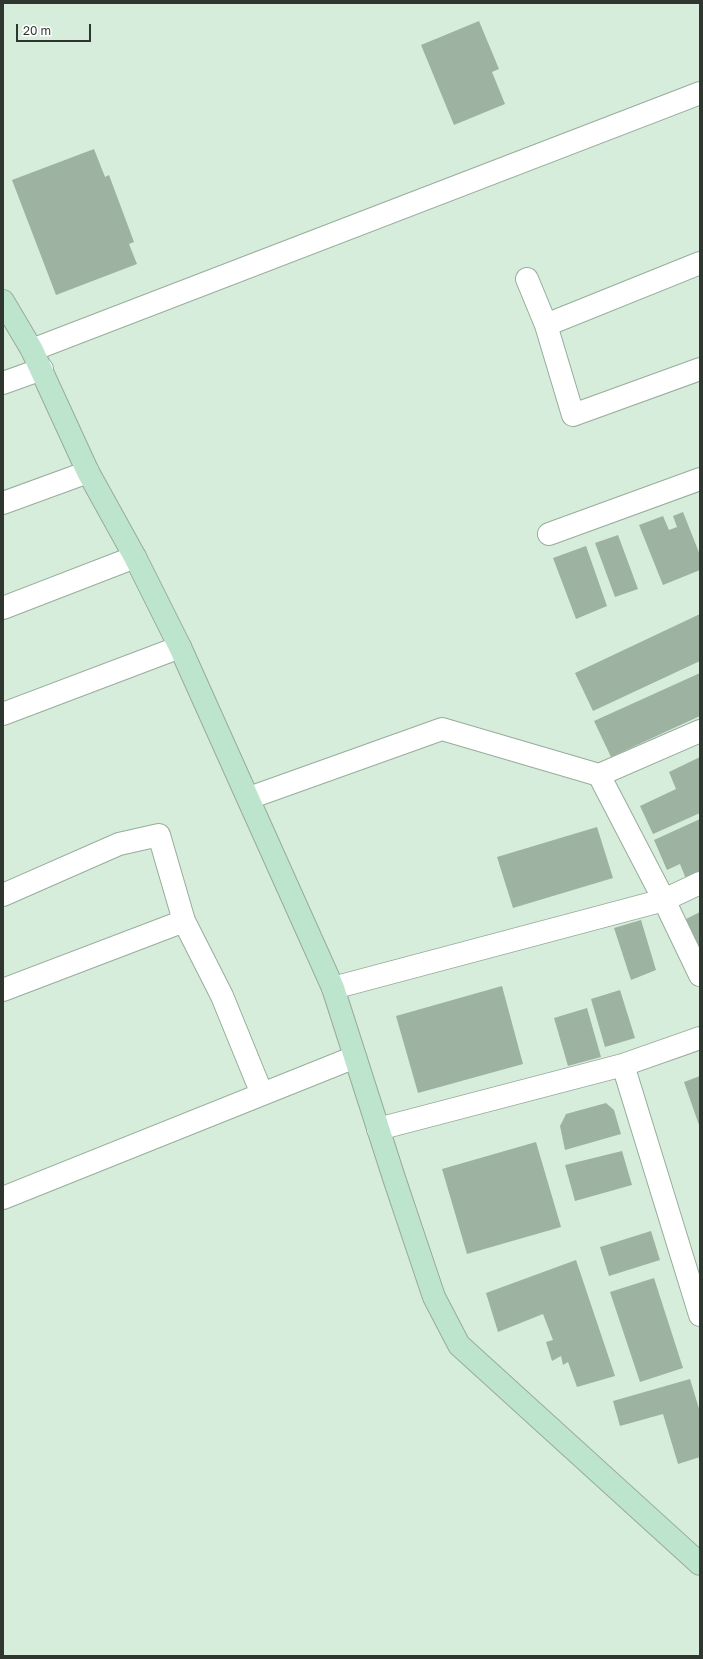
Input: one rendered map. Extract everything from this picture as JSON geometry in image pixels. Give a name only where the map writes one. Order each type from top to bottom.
[{"type":"main road","points":[[3,301],[32,350],[88,472],[135,557],[180,647],[333,988],[434,1297],[459,1345],[700,1564]]},
{"type":"street","points":[[32,350],[700,93]]},
{"type":"street","points":[[546,325],[700,263]]},
{"type":"street","points":[[527,279],[546,325],[573,415],[700,369]]},
{"type":"street","points":[[3,383],[42,370]]},
{"type":"street","points":[[3,503],[88,472]]},
{"type":"street","points":[[549,534],[700,479]]},
{"type":"street","points":[[3,608],[135,557]]},
{"type":"street","points":[[3,714],[180,647]]},
{"type":"street","points":[[249,798],[442,729],[599,775],[700,731]]},
{"type":"street","points":[[599,775],[664,900],[700,974]]},
{"type":"street","points":[[3,895],[119,844],[159,835],[184,922],[222,996],[262,1094]]},
{"type":"street","points":[[333,988],[664,900],[700,883]]},
{"type":"street","points":[[3,990],[184,922]]},
{"type":"street","points":[[378,1129],[623,1065],[700,1038]]},
{"type":"street","points":[[3,1198],[355,1057]]},
{"type":"street","points":[[623,1065],[700,1315]]},
{"type":"building","points":[[479,21],[499,69],[492,72],[505,104],[454,125],[421,45]]},
{"type":"building","points":[[94,149],[105,177],[109,175],[134,242],[129,244],[137,264],[56,295],[12,180]]},
{"type":"building","points":[[683,512],[700,555],[700,570],[663,585],[639,525],[663,516],[669,530],[677,527],[673,516]]},
{"type":"building","points":[[618,535],[638,589],[615,597],[595,543]]},
{"type":"building","points":[[586,546],[607,606],[576,619],[553,558]]},
{"type":"building","points":[[700,614],[700,661],[593,711],[575,673]]},
{"type":"building","points":[[700,673],[700,716],[611,757],[594,721]]},
{"type":"building","points":[[700,757],[700,813],[653,834],[640,806],[676,789],[669,772]]},
{"type":"building","points":[[700,819],[700,874],[686,879],[680,864],[667,870],[654,840]]},
{"type":"building","points":[[597,827],[613,878],[513,908],[497,857]]},
{"type":"building","points":[[700,912],[700,949],[686,919]]},
{"type":"building","points":[[641,920],[656,970],[631,980],[614,928]]},
{"type":"building","points":[[502,986],[523,1064],[418,1093],[396,1016]]},
{"type":"building","points":[[620,990],[635,1038],[605,1047],[591,999]]},
{"type":"building","points":[[587,1008],[601,1057],[568,1066],[554,1018]]},
{"type":"building","points":[[700,1076],[700,1128],[684,1082]]},
{"type":"building","points":[[606,1103],[614,1110],[621,1134],[565,1150],[560,1126],[566,1114]]},
{"type":"building","points":[[536,1142],[561,1227],[467,1254],[442,1169]]},
{"type":"building","points":[[622,1151],[632,1185],[575,1201],[565,1165]]},
{"type":"building","points":[[651,1231],[660,1260],[609,1276],[600,1247]]},
{"type":"building","points":[[576,1260],[615,1376],[577,1387],[568,1362],[563,1365],[561,1356],[552,1361],[546,1342],[553,1340],[543,1314],[498,1332],[486,1293]]},
{"type":"building","points":[[654,1278],[683,1368],[640,1382],[610,1292]]},
{"type":"building","points":[[690,1379],[700,1412],[700,1457],[678,1464],[663,1414],[620,1426],[613,1401]]}]
